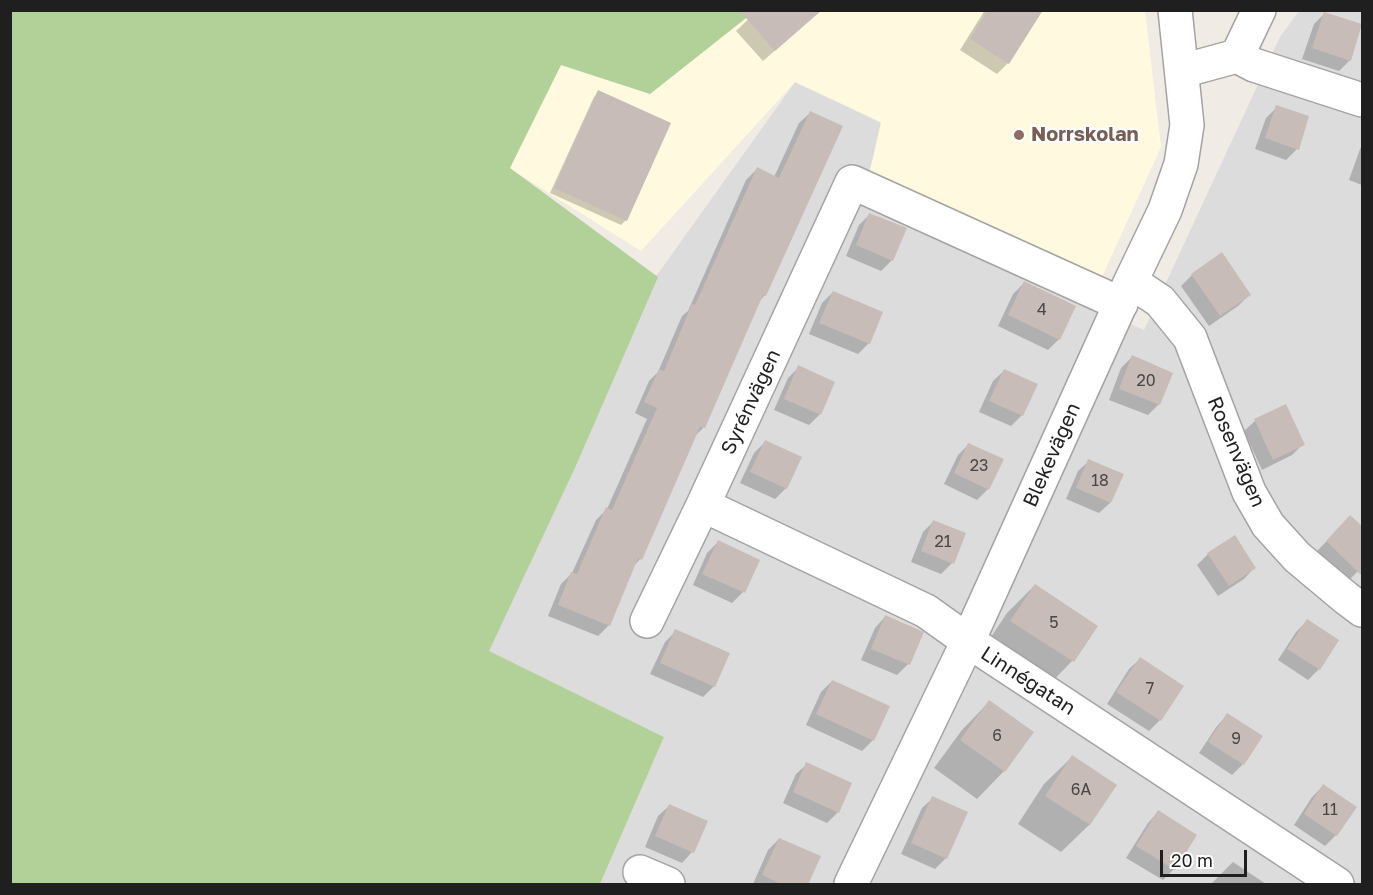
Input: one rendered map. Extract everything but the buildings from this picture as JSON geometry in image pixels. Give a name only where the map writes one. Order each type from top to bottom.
[{"type":"street","name":"Blekevägen","points":[[851,885],[968,641],[1165,210],[1182,164],[1187,125],[1175,10]]},
{"type":"street","points":[[1237,56],[1259,10]]},
{"type":"street","points":[[1182,70],[1237,56],[1254,65],[1362,100]]},
{"type":"street","name":"Rosenvägen","points":[[852,182],[1125,295],[1144,291],[1160,301],[1190,338],[1249,492],[1268,525],[1297,557],[1362,610]]},
{"type":"street","name":"Syrénvägen","points":[[647,621],[852,182]]},
{"type":"street","name":"Linnégatan","points":[[703,505],[926,611],[1337,885]]},
{"type":"shaded area","name":"Norrskolan","points":[[755,11],[1145,11],[1161,147],[1102,277],[870,171],[881,122],[795,82],[641,251],[509,168],[561,65],[650,94]]},
{"type":"shaded area","points":[[1299,11],[1362,11],[1362,884],[600,884],[664,737],[488,651],[575,468],[657,275],[795,82],[883,124],[860,202],[1144,330],[1280,37]]},
{"type":"green space","points":[[10,11],[755,11],[650,94],[561,65],[510,168],[658,277],[575,468],[489,651],[664,737],[600,884],[11,884]]},
{"type":"place","name":"Norrskolan","points":[[1019,135]]}]
